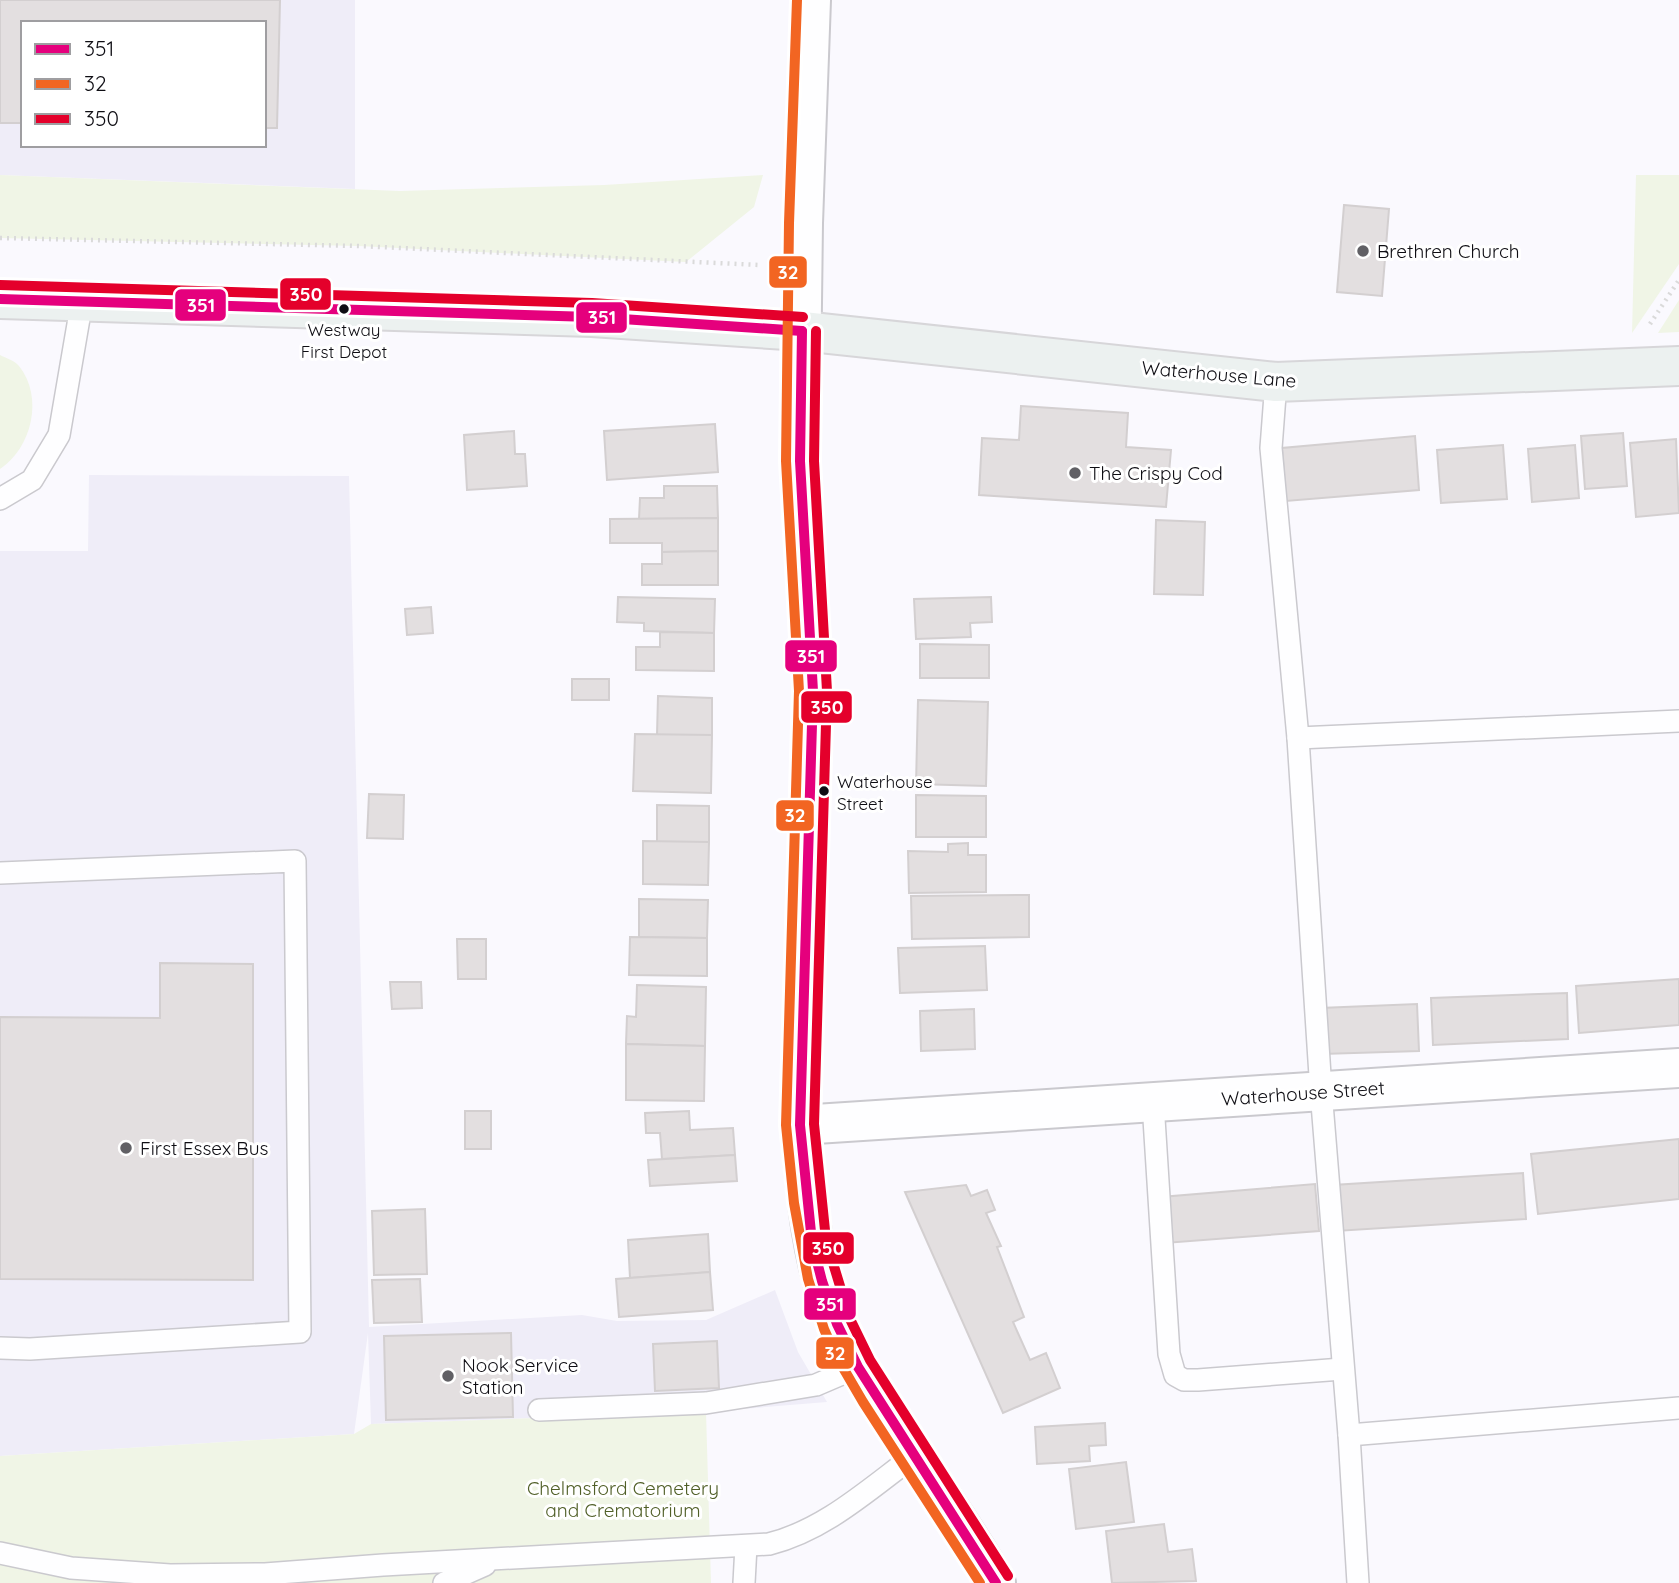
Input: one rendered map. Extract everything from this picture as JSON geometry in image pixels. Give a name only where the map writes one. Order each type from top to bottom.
[{"type":"main road","name":"Waterhouse Lane","points":[[0,299],[592,317],[802,331],[1276,382],[1679,366]]},
{"type":"street","points":[[811,0],[800,461],[813,691],[800,1125],[812,1242],[837,1324],[858,1367],[996,1583]]},
{"type":"street","name":"Waterhouse Street","points":[[800,1125],[1679,1068]]},
{"type":"lane","points":[[0,499],[32,480],[59,435],[82,301]]},
{"type":"lane","points":[[1276,382],[1271,448],[1298,738],[1358,1583]]},
{"type":"lane","points":[[1298,738],[1679,721]]},
{"type":"lane","points":[[0,873],[295,861],[300,1332],[30,1349],[0,1348]]},
{"type":"lane","points":[[1153,1103],[1169,1354],[1175,1374],[1184,1380],[1198,1380],[1342,1369]]},
{"type":"lane","points":[[539,1410],[706,1403],[817,1385],[858,1367]]},
{"type":"lane","points":[[1349,1435],[1679,1408]]},
{"type":"lane","points":[[0,1553],[71,1568],[170,1575],[265,1574],[769,1544],[794,1537],[821,1523],[914,1456]]},
{"type":"lane","points":[[744,1583],[746,1546]]},
{"type":"lane","points":[[444,1583],[500,1559]]},
{"type":"path","points":[[0,238],[358,246],[803,266]]},
{"type":"shaded area","points":[[0,0],[355,0],[355,189],[0,175]]},
{"type":"shaded area","points":[[89,475],[349,476],[369,1327],[582,1315],[617,1321],[706,1320],[775,1290],[798,1352],[827,1402],[706,1412],[371,1424],[368,1333],[354,1434],[0,1456],[0,551],[88,551]]},
{"type":"green space","points":[[0,175],[400,191],[604,185],[763,175],[754,207],[686,262],[358,246],[0,238]]},
{"type":"green space","points":[[1636,175],[1679,175],[1679,264],[1632,333]]},
{"type":"green space","points":[[1679,300],[1679,332],[1658,333]]},
{"type":"green space","points":[[0,355],[19,366],[27,378],[32,407],[27,435],[11,460],[0,469]]},
{"type":"green space","name":"Chelmsford Cemetery and Crematorium","points":[[706,1412],[711,1583],[0,1583],[0,1456],[354,1434],[371,1424]]},
{"type":"building","points":[[0,0],[280,0],[277,128],[266,128],[266,21],[21,21],[21,123],[0,123]]},
{"type":"building","name":"Brethren Church","points":[[1344,205],[1389,209],[1382,296],[1337,292]]},
{"type":"building","name":"The Crispy Cod","points":[[1021,406],[1128,413],[1126,447],[1171,450],[1166,507],[979,495],[982,438],[1019,440]]},
{"type":"building","points":[[715,424],[718,472],[607,480],[604,431]]},
{"type":"building","points":[[514,431],[515,454],[525,454],[527,486],[467,490],[464,435]]},
{"type":"building","points":[[1623,433],[1627,486],[1585,489],[1581,436]]},
{"type":"building","points":[[1415,436],[1419,490],[1286,501],[1282,448]]},
{"type":"building","points":[[1676,439],[1679,513],[1636,517],[1630,443]]},
{"type":"building","points":[[1503,445],[1507,499],[1441,503],[1437,450]]},
{"type":"building","points":[[1575,445],[1579,498],[1532,502],[1528,449]]},
{"type":"building","points":[[664,486],[717,486],[718,518],[639,519],[640,498],[664,498]]},
{"type":"building","points":[[718,518],[718,551],[662,552],[662,543],[610,543],[610,519]]},
{"type":"building","points":[[1156,520],[1205,522],[1203,595],[1154,594]]},
{"type":"building","points":[[718,551],[718,585],[642,585],[642,564],[662,564],[662,552]]},
{"type":"building","points":[[618,597],[715,599],[714,633],[644,631],[644,623],[617,622]]},
{"type":"building","points":[[991,597],[992,622],[970,623],[971,637],[916,639],[914,599]]},
{"type":"building","points":[[431,607],[433,633],[407,635],[405,609]]},
{"type":"building","points":[[660,632],[714,633],[714,671],[636,670],[636,647],[660,647]]},
{"type":"building","points":[[920,644],[989,645],[989,678],[920,678]]},
{"type":"building","points":[[572,679],[609,679],[609,700],[572,700]]},
{"type":"building","points":[[658,696],[712,698],[712,735],[657,735]]},
{"type":"building","points":[[918,700],[988,702],[986,786],[916,784]]},
{"type":"building","points":[[635,734],[712,735],[711,793],[633,791]]},
{"type":"building","points":[[369,794],[404,795],[403,839],[367,838]]},
{"type":"building","points":[[916,795],[986,796],[986,837],[916,837]]},
{"type":"building","points":[[657,805],[709,806],[709,842],[657,842]]},
{"type":"building","points":[[643,841],[709,842],[708,885],[643,884]]},
{"type":"building","points":[[968,843],[968,855],[986,855],[986,892],[909,893],[908,851],[948,852],[948,844]]},
{"type":"building","points":[[1029,895],[1029,937],[912,939],[911,896]]},
{"type":"building","points":[[639,899],[708,900],[707,938],[639,937]]},
{"type":"building","points":[[630,937],[707,938],[707,976],[629,975]]},
{"type":"building","points":[[457,939],[486,939],[486,979],[458,979]]},
{"type":"building","points":[[985,946],[987,990],[900,993],[898,948]]},
{"type":"building","name":"First Essex Bus","points":[[160,963],[253,964],[253,1280],[0,1279],[0,1017],[160,1018]]},
{"type":"building","points":[[1679,979],[1679,1025],[1579,1033],[1576,986]]},
{"type":"building","points":[[390,982],[421,982],[422,1008],[392,1009]]},
{"type":"building","points":[[637,985],[706,987],[705,1046],[626,1044],[627,1016],[636,1017]]},
{"type":"building","points":[[1567,993],[1568,1039],[1433,1045],[1431,998]]},
{"type":"building","points":[[1417,1004],[1419,1051],[1322,1054],[1320,1008]]},
{"type":"building","points":[[974,1009],[975,1049],[921,1051],[920,1011]]},
{"type":"building","points":[[626,1044],[705,1046],[704,1101],[626,1100]]},
{"type":"building","points":[[465,1111],[491,1111],[491,1149],[465,1149]]},
{"type":"building","points":[[689,1111],[690,1130],[733,1128],[735,1155],[662,1159],[660,1133],[646,1133],[645,1113]]},
{"type":"building","points":[[1679,1139],[1679,1199],[1538,1214],[1531,1154]]},
{"type":"building","points":[[735,1155],[737,1181],[650,1186],[648,1160]]},
{"type":"building","points":[[1523,1173],[1526,1219],[1336,1231],[1333,1185]]},
{"type":"building","points":[[1315,1184],[1319,1231],[1165,1243],[1161,1197]]},
{"type":"building","points":[[966,1185],[971,1196],[987,1190],[995,1210],[986,1213],[1001,1246],[997,1247],[1024,1317],[1013,1322],[1030,1360],[1046,1353],[1060,1388],[1003,1413],[905,1192]]},
{"type":"building","points":[[425,1209],[427,1274],[374,1275],[372,1211]]},
{"type":"building","points":[[708,1234],[710,1272],[630,1278],[628,1240]]},
{"type":"building","points":[[710,1272],[713,1310],[619,1317],[616,1279]]},
{"type":"building","points":[[420,1279],[422,1322],[374,1323],[372,1280]]},
{"type":"building","name":"Nook Service Station","points":[[511,1333],[513,1417],[386,1420],[384,1336]]},
{"type":"building","points":[[717,1341],[719,1388],[655,1391],[653,1344]]},
{"type":"building","points":[[1105,1423],[1106,1445],[1089,1446],[1090,1461],[1037,1464],[1035,1427]]},
{"type":"building","points":[[1126,1462],[1134,1522],[1076,1529],[1069,1469]]},
{"type":"building","points":[[1164,1524],[1168,1552],[1192,1549],[1196,1581],[1112,1583],[1106,1531]]},
{"type":"transit line","name":"32","points":[[797,0],[789,223],[786,461],[799,691],[786,1125],[794,1203],[808,1279],[835,1354],[980,1583]]},
{"type":"transit line","name":"350","points":[[0,285],[592,303],[803,317]]},
{"type":"transit line","name":"351","points":[[0,299],[592,317],[802,331]]},
{"type":"transit line","name":"351","points":[[802,331],[800,461],[813,691],[800,1125],[812,1242],[837,1324],[858,1367],[996,1583]]},
{"type":"transit line","name":"350","points":[[816,331],[814,461],[827,691],[814,1124],[826,1240],[850,1319],[870,1360],[1008,1576]]},
{"type":"place","name":"Brethren Church","points":[[1363,251]]},
{"type":"place","name":"Westway First Depot","points":[[344,309]]},
{"type":"place","name":"The Crispy Cod","points":[[1075,473]]},
{"type":"place","name":"Waterhouse Street","points":[[824,791]]},
{"type":"place","name":"First Essex Bus","points":[[126,1148]]},
{"type":"place","name":"Nook Service Station","points":[[448,1376]]}]
